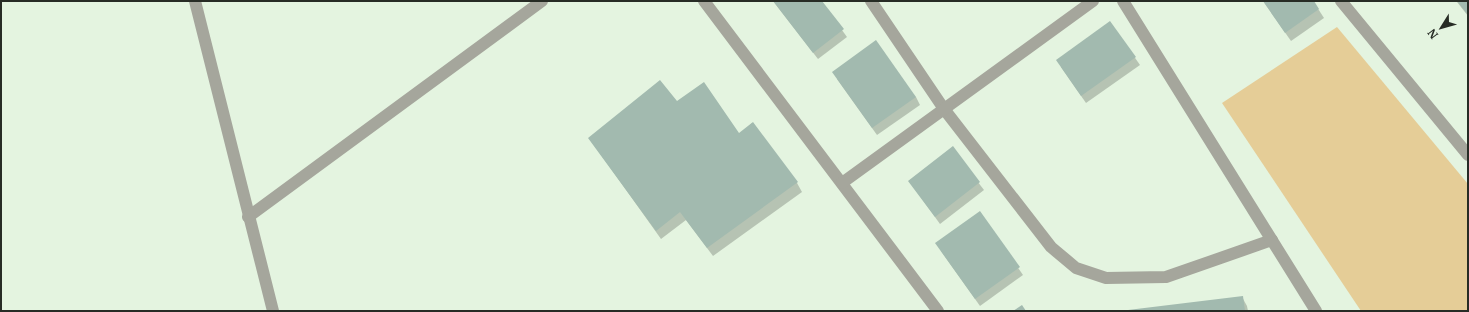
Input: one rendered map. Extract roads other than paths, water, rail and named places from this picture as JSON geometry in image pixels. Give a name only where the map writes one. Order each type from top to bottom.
[{"type":"street","points":[[195,1],[248,217],[273,311]]},
{"type":"street","points":[[248,217],[542,1]]},
{"type":"street","points":[[704,1],[938,311]]},
{"type":"street","points":[[871,1],[944,109],[1051,247],[1076,268],[1106,278],[1166,277],[1272,240]]},
{"type":"street","points":[[842,183],[1092,1]]},
{"type":"street","points":[[1123,1],[1316,311]]},
{"type":"street","points":[[1340,1],[1468,155]]}]
